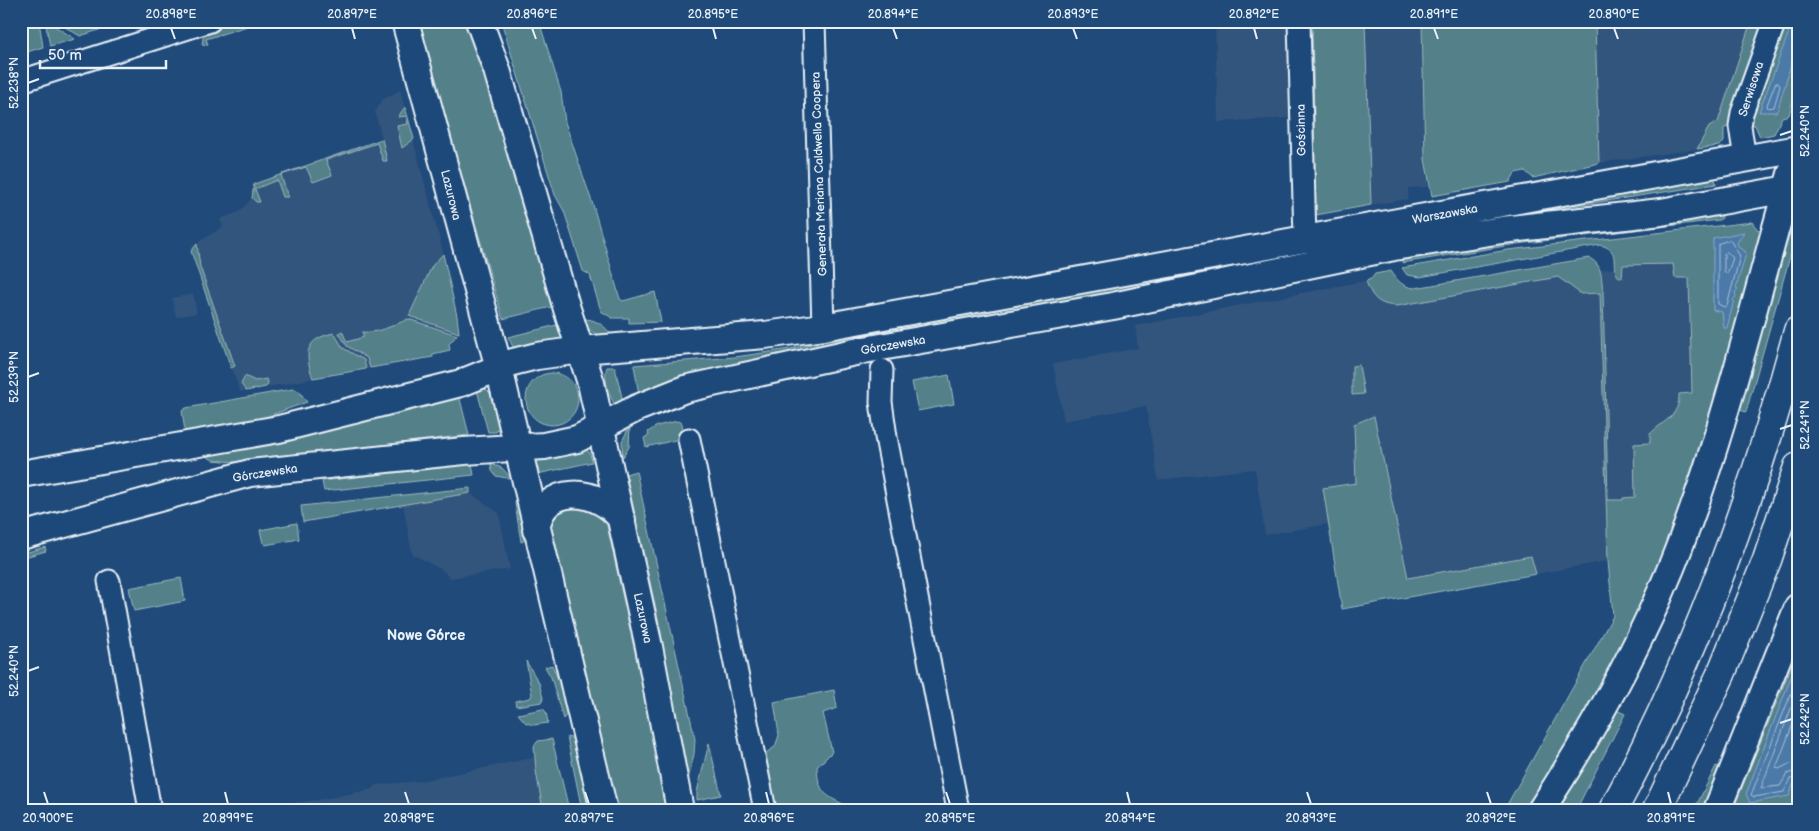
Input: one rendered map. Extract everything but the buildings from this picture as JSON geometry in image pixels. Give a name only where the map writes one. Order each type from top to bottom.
[{"type":"highway","points":[[1613,810],[1684,662],[1725,558],[1769,432],[1798,331]]},
{"type":"highway","points":[[1657,810],[1721,674],[1767,560],[1798,467]]},
{"type":"main road","name":"Lazurowa","points":[[405,21],[499,368],[517,448]]},
{"type":"main road","points":[[479,21],[497,70],[581,350]]},
{"type":"main road","points":[[1541,810],[1617,686],[1672,567],[1727,406],[1792,188],[1798,149]]},
{"type":"main road","name":"Warszawska","points":[[823,327],[1798,149]]},
{"type":"main road","name":"Warszawska","points":[[1194,290],[1394,246],[1502,230],[1661,212],[1792,188]]},
{"type":"main road","name":"Górczewska","points":[[21,536],[250,473],[444,453],[544,446],[577,438],[663,397],[717,380],[790,367],[864,350],[1194,290]]},
{"type":"main road","points":[[21,474],[279,429],[461,383],[537,356],[581,350],[765,335],[823,327]]},
{"type":"main road","name":"Lazurowa","points":[[581,350],[591,382],[622,520],[649,647],[680,810]]},
{"type":"main road","points":[[517,448],[604,810]]},
{"type":"main road","points":[[536,530],[539,517],[548,504],[575,494],[597,498],[616,512],[622,520]]},
{"type":"main road","points":[[1717,810],[1798,607]]},
{"type":"street","points":[[21,81],[210,21]]},
{"type":"street","name":"Generała Meriana Caldwella Coopera","points":[[814,21],[823,327]]},
{"type":"street","name":"Gościnna","points":[[1299,21],[1305,239]]},
{"type":"street","name":"Serwisowa","points":[[1745,159],[1740,126],[1742,113],[1775,21]]},
{"type":"street","points":[[882,370],[881,402],[886,437],[958,810]]},
{"type":"street","points":[[689,439],[765,810]]},
{"type":"street","points":[[109,582],[150,810]]},
{"type":"shaded area","points":[[1215,21],[1289,21],[1291,118],[1218,122]]},
{"type":"shaded area","points":[[1365,21],[1422,21],[1425,159],[1429,187],[1408,188],[1408,199],[1371,205]]},
{"type":"shaded area","points":[[1595,21],[1751,21],[1718,122],[1709,127],[1697,149],[1599,163]]},
{"type":"shaded area","points":[[400,90],[446,263],[457,316],[459,333],[449,344],[450,350],[433,354],[433,357],[240,392],[191,251],[200,241],[223,227],[220,219],[239,212],[252,198],[254,184],[382,139],[375,112],[382,100]]},
{"type":"shaded area","points":[[1707,233],[1733,340],[1608,561],[1342,609],[1328,524],[1265,535],[1255,469],[1158,480],[1146,406],[1064,421],[1053,364],[1138,348],[1135,326],[1384,277],[1390,305],[1619,267],[1618,245]]},
{"type":"shaded area","points":[[193,294],[197,313],[176,317],[172,298]]},
{"type":"shaded area","points":[[470,493],[499,513],[510,569],[450,578],[442,570],[412,554],[403,504]]},
{"type":"shaded area","points":[[546,755],[556,810],[243,809],[324,799],[372,789],[376,785],[420,781]]},
{"type":"green space","points":[[21,21],[39,21],[43,47],[21,54]]},
{"type":"green space","points":[[45,21],[47,21],[75,39],[50,46]]},
{"type":"green space","points":[[55,21],[127,21],[80,36]]},
{"type":"green space","points":[[232,21],[263,21],[206,39],[208,44],[202,45],[204,32]]},
{"type":"green space","points":[[417,21],[469,21],[555,306],[503,319]]},
{"type":"green space","points":[[501,21],[539,21],[561,92],[565,122],[593,205],[620,299],[623,301],[655,292],[661,322],[629,323],[629,318],[612,318],[601,311],[590,275],[583,271],[564,211],[555,195]]},
{"type":"green space","points":[[1312,21],[1365,21],[1371,205],[1316,215]]},
{"type":"green space","points":[[1422,21],[1595,21],[1599,163],[1533,178],[1525,171],[1515,173],[1510,182],[1432,196],[1425,159]]},
{"type":"green space","points":[[1751,21],[1766,21],[1737,93],[1730,127],[1724,128],[1724,142],[1719,146],[1697,149],[1709,127],[1718,122]]},
{"type":"green space","points":[[1784,21],[1798,21],[1798,81],[1789,115],[1782,117],[1774,134],[1760,137],[1755,125],[1748,125]]},
{"type":"green space","points":[[405,107],[414,139],[402,148],[397,126],[408,124],[406,116],[398,117]]},
{"type":"green space","points":[[382,139],[387,161],[383,161],[377,143],[326,160],[332,175],[313,182],[306,167],[281,175],[288,197],[283,197],[277,180],[255,189],[260,202],[256,202],[252,198],[254,184]]},
{"type":"green space","points":[[1714,175],[1716,184],[1490,219]]},
{"type":"green space","points":[[1721,212],[1722,218],[1719,220],[1517,244],[1402,263],[1404,256]]},
{"type":"green space","points":[[1798,212],[1798,228],[1746,412],[1737,409],[1787,224],[1794,225]]},
{"type":"green space","points":[[1752,222],[1758,230],[1761,229],[1759,246],[1726,374],[1655,582],[1623,650],[1528,810],[1504,810],[1613,616],[1608,561],[1600,293],[1581,294],[1558,277],[1397,306],[1385,304],[1377,300],[1366,281],[1375,274],[1391,271],[1401,283],[1415,288],[1589,258],[1594,261],[1599,268],[1603,291],[1608,500],[1623,500],[1623,498],[1635,497],[1634,444],[1650,443],[1650,434],[1670,417],[1677,408],[1679,394],[1692,393],[1689,278],[1675,278],[1673,264],[1623,265],[1622,278],[1619,277],[1616,273],[1613,254],[1607,247],[1600,245],[1420,277],[1407,275],[1402,268],[1508,250]]},
{"type":"green space","points":[[197,244],[200,267],[235,366],[231,368],[191,251]]},
{"type":"green space","points":[[443,254],[459,333],[409,316],[432,266]]},
{"type":"green space","points":[[1220,266],[1221,273],[639,395],[634,365],[735,357],[790,349],[874,329]]},
{"type":"green space","points":[[408,319],[457,335],[449,344],[450,350],[433,354],[433,357],[370,368],[367,358],[347,346],[339,333],[342,331],[347,342],[364,337],[362,332],[379,330]]},
{"type":"green space","points":[[582,319],[600,324],[607,329],[612,337],[594,333]]},
{"type":"green space","points":[[561,324],[563,340],[514,349],[508,337]]},
{"type":"green space","points":[[334,333],[343,348],[364,360],[366,369],[313,378],[308,361],[309,348],[317,339]]},
{"type":"green space","points":[[1359,365],[1364,394],[1352,395],[1352,366]]},
{"type":"green space","points":[[607,367],[615,367],[623,402],[617,406],[611,399],[607,388]]},
{"type":"green space","points":[[552,373],[562,375],[570,381],[576,389],[578,399],[576,409],[570,417],[562,423],[552,425],[542,423],[534,417],[528,409],[526,399],[528,389],[534,381],[542,375]]},
{"type":"green space","points":[[949,375],[954,404],[918,411],[912,382]]},
{"type":"green space","points":[[245,376],[255,381],[266,379],[268,384],[266,387],[246,391],[241,384]]},
{"type":"green space","points":[[293,389],[299,391],[307,402],[249,423],[185,431],[182,411],[186,408]]},
{"type":"green space","points":[[486,389],[491,394],[499,427],[496,432],[488,432],[477,390]]},
{"type":"green space","points":[[459,395],[469,435],[235,462],[213,460],[200,453]]},
{"type":"green space","points":[[1374,416],[1408,578],[1531,556],[1536,574],[1342,609],[1323,488],[1356,483],[1354,424]]},
{"type":"green space","points":[[677,421],[682,423],[684,438],[646,447],[644,438],[649,435],[648,432],[657,426]]},
{"type":"green space","points":[[630,426],[629,447],[623,457],[622,441]]},
{"type":"green space","points":[[585,449],[590,453],[592,462],[533,475],[534,459]]},
{"type":"green space","points":[[472,464],[474,475],[324,491],[322,481]]},
{"type":"green space","points":[[491,464],[502,468],[512,479],[496,476],[492,471]]},
{"type":"green space","points":[[636,471],[695,739],[694,754],[687,785],[670,704],[661,632],[626,474]]},
{"type":"green space","points":[[470,488],[470,493],[303,522],[301,506]]},
{"type":"green space","points":[[517,498],[520,506],[524,541],[521,542],[515,503]]},
{"type":"green space","points":[[581,501],[606,521],[670,810],[614,810],[547,532],[551,515]]},
{"type":"green space","points":[[297,523],[299,539],[265,545],[263,543],[260,530]]},
{"type":"green space","points":[[45,547],[46,551],[21,558],[21,554]]},
{"type":"green space","points":[[181,578],[185,601],[134,611],[129,588]]},
{"type":"green space","points":[[1798,647],[1798,810],[1733,810],[1793,662]]},
{"type":"green space","points":[[526,661],[539,683],[543,698],[542,702],[516,706],[515,701],[530,698],[532,695]]},
{"type":"green space","points":[[552,665],[568,701],[569,712],[563,719],[551,677],[545,667]]},
{"type":"green space","points":[[834,690],[837,708],[823,713],[832,752],[817,767],[818,777],[823,791],[827,795],[855,810],[772,810],[761,756],[775,747],[779,735],[774,702]]},
{"type":"green space","points":[[543,709],[546,712],[548,723],[534,725],[526,723],[518,714]]},
{"type":"green space","points":[[1616,710],[1625,714],[1576,810],[1554,810]]},
{"type":"green space","points":[[567,737],[574,739],[594,810],[582,810]]},
{"type":"green space","points":[[552,739],[569,810],[543,810],[536,771],[534,746],[538,741]]},
{"type":"green space","points":[[709,743],[721,795],[697,800],[697,792]]},
{"type":"green space","points":[[1716,766],[1723,769],[1706,810],[1694,810]]},
{"type":"water","points":[[1793,21],[1798,21],[1798,40],[1778,109],[1776,112],[1759,112]]},
{"type":"water","points":[[1744,232],[1737,243],[1739,248],[1745,251],[1746,254],[1736,288],[1738,289],[1735,292],[1736,297],[1733,300],[1735,303],[1733,304],[1727,328],[1724,328],[1722,312],[1713,310],[1713,238]]},
{"type":"water","points":[[1798,671],[1798,782],[1794,782],[1789,796],[1750,803],[1746,794],[1793,672]]},
{"type":"district","name":"Nowe Górce","points":[[426,635]]}]
